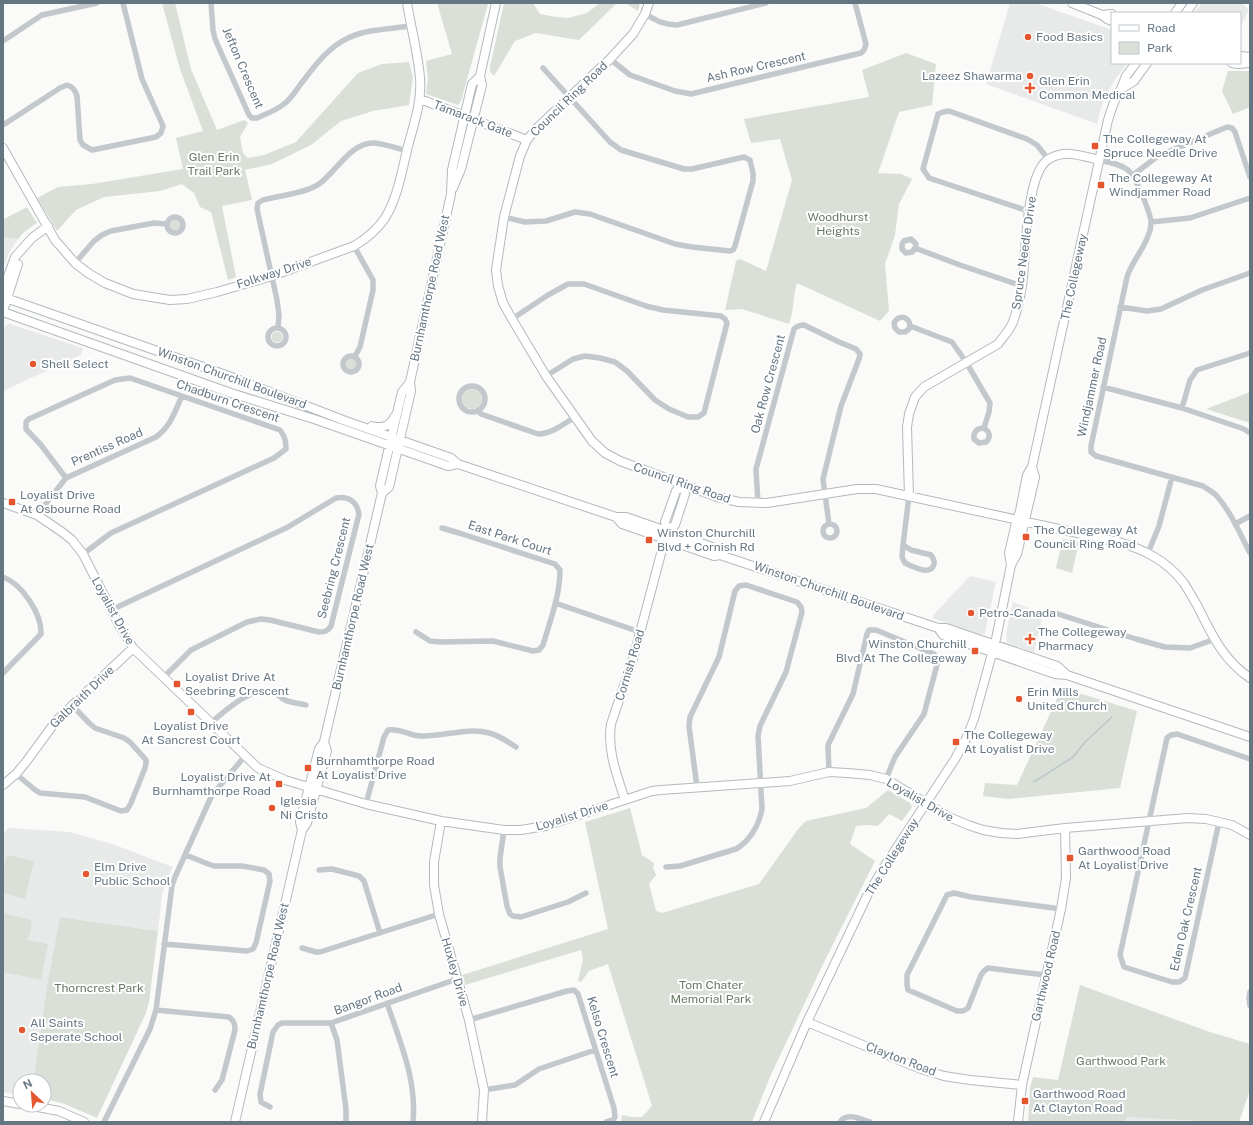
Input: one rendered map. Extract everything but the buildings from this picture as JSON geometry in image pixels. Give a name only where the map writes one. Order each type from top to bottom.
[{"type":"street","points":[[3,41],[42,15],[96,3]]},
{"type":"street","points":[[3,125],[66,85],[72,86],[77,96],[80,140],[84,145],[92,150],[156,137],[161,133],[163,126],[142,79],[123,3]]},
{"type":"street","name":"Jefton Crescent","points":[[211,3],[213,30],[216,39],[252,118],[257,118],[284,105],[320,58],[347,38],[373,30],[410,26]]},
{"type":"street","name":"Folkway Drive","points":[[3,148],[60,246],[75,263],[105,283],[133,294],[170,300],[187,299],[217,292],[272,276],[354,246],[365,239],[386,216],[397,190],[420,99],[420,78],[406,3]]},
{"type":"street","name":"Burnhamthorpe Road West","points":[[382,493],[389,487],[398,449],[411,390],[410,382],[451,194],[461,169],[482,85],[480,76],[496,3]]},
{"type":"street","name":"Council Ring Road","points":[[649,3],[645,14],[633,34],[610,59],[526,140],[504,217],[496,270],[503,303],[546,376],[592,442],[605,453],[620,461],[717,497],[739,502],[758,504],[866,489],[885,490],[1119,542],[1148,553],[1166,565],[1183,582],[1220,649],[1229,661],[1250,678]]},
{"type":"street","points":[[645,14],[668,25],[766,3]]},
{"type":"street","name":"Ash Row Crescent","points":[[610,59],[630,75],[675,91],[690,94],[861,53],[865,49],[866,44],[855,3]]},
{"type":"street","points":[[1072,3],[1102,15],[1111,21]]},
{"type":"street","points":[[1176,12],[1182,3]]},
{"type":"street","points":[[1187,12],[1193,3]]},
{"type":"street","points":[[1102,15],[1111,14]]},
{"type":"street","name":"The Collegeway","points":[[764,1122],[807,1022],[868,894],[957,756],[974,719],[992,653],[1011,565],[1009,553],[1021,521],[1027,475],[1032,467],[1108,120],[1114,102],[1126,76],[1135,64]]},
{"type":"street","name":"The Collegeway","points":[[1121,89],[1134,81],[1146,64]]},
{"type":"street","points":[[504,217],[525,222],[546,220],[575,212],[590,214],[675,244],[730,251],[733,250],[735,246],[753,181],[750,160],[744,157],[692,169],[684,169],[621,150],[610,142],[543,68]]},
{"type":"street","name":"Burnhamthorpe Road West","points":[[451,194],[452,170],[472,84],[480,76]]},
{"type":"street","name":"Tamarack Gate","points":[[420,99],[526,140]]},
{"type":"street","points":[[1028,211],[929,178],[923,169],[938,114],[949,111],[1027,139],[1037,145],[1048,159],[1061,154],[1071,153],[1119,165],[1133,175],[1137,182],[1151,222],[1190,218],[1250,198]]},
{"type":"street","points":[[1133,175],[1158,156],[1227,127],[1232,128],[1235,132],[1250,177]]},
{"type":"street","points":[[278,328],[280,315],[257,209],[258,203],[263,200],[306,190],[318,185],[327,178],[351,152],[360,146],[374,143],[407,151]]},
{"type":"street","name":"Spruce Needle Drive","points":[[909,496],[908,427],[909,414],[915,398],[924,387],[998,344],[1007,333],[1013,322],[1022,286],[1028,211],[1037,175],[1048,159]]},
{"type":"street","name":"Windjammer Road","points":[[1151,222],[1148,236],[1129,269],[1091,446],[1092,452],[1096,456],[1203,486],[1215,494],[1235,524],[1250,553]]},
{"type":"street","points":[[75,263],[94,241],[111,231],[154,223],[167,224]]},
{"type":"street","points":[[3,290],[15,257],[19,254],[24,245],[48,226]]},
{"type":"street","points":[[354,246],[372,280],[373,290],[360,347],[355,356]]},
{"type":"street","points":[[916,248],[1022,286]]},
{"type":"street","points":[[3,311],[5,297],[20,258],[19,254]]},
{"type":"street","points":[[1120,307],[1147,311],[1161,309],[1202,290],[1250,273]]},
{"type":"street","points":[[512,319],[548,295],[568,284],[584,284],[646,306],[663,310],[721,316],[727,323],[704,413],[698,417],[688,417],[664,406],[655,400],[628,371],[615,362],[585,356],[573,359],[546,376]]},
{"type":"street","name":"Winston Churchill Boulevard","points":[[5,297],[226,375],[343,420],[451,458],[458,464],[616,517],[626,517],[667,530],[715,548],[720,555]]},
{"type":"street","name":"Winston Churchill Boulevard","points":[[3,311],[231,393],[314,419],[448,466],[458,464]]},
{"type":"street","name":"Oak Row Crescent","points":[[758,504],[756,469],[794,329],[800,325],[804,325],[856,349],[860,354],[860,359],[841,406],[823,478],[829,524]]},
{"type":"street","points":[[910,326],[952,342],[966,362],[990,403],[984,428]]},
{"type":"street","points":[[1182,408],[1190,380],[1197,370],[1250,353]]},
{"type":"street","name":"Chadburn Crescent","points":[[66,478],[26,429],[25,424],[28,420],[115,380],[121,379],[130,378],[280,430],[286,443],[286,449],[274,458],[111,533],[83,554]]},
{"type":"street","name":"Burnhamthorpe Road West","points":[[235,1122],[302,830],[300,822],[312,788],[319,748],[324,742],[382,493],[380,486],[402,392],[410,382]]},
{"type":"street","points":[[473,386],[481,389],[483,392],[485,396],[484,404],[478,410],[470,412],[466,411],[461,405],[459,397],[460,393],[465,388],[473,386]]},
{"type":"street","points":[[1103,387],[1182,408],[1244,429],[1250,433]]},
{"type":"street","points":[[343,420],[347,417],[379,427],[388,425],[395,416],[402,392]]},
{"type":"street","name":"Prentiss Road","points":[[37,515],[66,478],[156,437],[165,430],[182,396]]},
{"type":"street","points":[[478,410],[481,414],[538,434],[550,432],[575,417]]},
{"type":"street","points":[[1148,553],[1159,526],[1172,477]]},
{"type":"street","name":"Cornish Road","points":[[625,800],[612,761],[610,746],[611,724],[633,659],[664,539],[667,530],[675,525],[686,494],[683,484]]},
{"type":"street","points":[[903,545],[910,550],[931,555],[935,564],[926,571],[905,563],[902,557],[903,545],[909,496]]},
{"type":"street","name":"Seebring Crescent","points":[[111,610],[288,528],[336,498],[342,497],[349,499],[355,504],[359,514],[332,626],[329,629],[324,632],[319,632],[270,620],[261,619],[251,621],[191,650],[164,677]]},
{"type":"street","name":"Loyalist Drive","points":[[4,505],[37,515],[72,540],[83,554],[111,610],[133,648],[258,768],[285,780],[366,804],[441,820],[504,830],[521,830],[544,826],[656,790],[790,781],[829,772],[870,775],[886,779],[949,817],[983,830],[1017,834],[1065,828],[1188,818],[1206,819],[1232,825],[1250,835]]},
{"type":"street","points":[[1235,524],[1250,516]]},
{"type":"street","name":"Winston Churchill Boulevard","points":[[616,517],[622,524],[714,556],[720,555],[938,628],[946,628],[1057,666],[1067,675]]},
{"type":"street","name":"East Park Court","points":[[442,528],[459,532],[555,564],[560,570],[560,579],[555,603]]},
{"type":"street","points":[[3,577],[9,579],[22,589],[28,597],[39,621],[41,634],[3,673]]},
{"type":"street","points":[[666,867],[680,866],[736,850],[743,845],[750,836],[760,818],[762,809],[758,736],[760,726],[786,672],[802,612],[801,607],[797,602],[746,585],[739,586],[736,591],[719,657],[690,717],[689,726],[697,787]]},
{"type":"street","points":[[416,632],[430,641],[493,641],[533,651],[539,650],[543,645],[555,603],[640,632]]},
{"type":"street","points":[[1055,613],[1165,647],[1190,648],[1215,639]]},
{"type":"street","name":"Winston Churchill Boulevard","points":[[938,628],[942,635],[992,653],[1055,674],[1067,675],[1250,737]]},
{"type":"street","points":[[829,772],[828,745],[853,694],[867,634],[870,630],[876,630],[934,654],[938,661],[924,714],[895,757],[886,779]]},
{"type":"street","name":"Galbraith Drive","points":[[3,785],[16,774],[56,721],[133,648]]},
{"type":"street","points":[[211,722],[235,703],[264,690],[270,691],[287,701],[306,705]]},
{"type":"street","points":[[16,774],[40,792],[85,797],[120,811],[127,810],[145,768],[146,760],[130,742],[124,738],[95,728],[72,705]]},
{"type":"street","points":[[366,804],[384,737],[388,730],[394,729],[418,736],[432,737],[480,731],[490,733],[516,747]]},
{"type":"street","points":[[1150,822],[1167,738],[1171,735],[1177,734],[1250,759]]},
{"type":"street","points":[[104,1122],[150,1029],[156,1010],[172,886],[212,795],[245,756]]},
{"type":"street","name":"Huxley Drive","points":[[441,820],[434,862],[434,885],[439,914],[469,1020],[484,1090],[482,1122]]},
{"type":"street","name":"Eden Oak Crescent","points":[[1150,822],[1120,955],[1124,967],[1172,982],[1179,982],[1184,978],[1186,971],[1219,822]]},
{"type":"street","name":"Garthwood Road","points":[[1018,1122],[1022,1085],[1045,975],[1061,909],[1066,878],[1065,828]]},
{"type":"street","points":[[504,830],[500,867],[507,906],[510,914],[521,917],[568,902],[586,893]]},
{"type":"street","points":[[164,944],[247,951],[253,949],[256,943],[270,881],[269,874],[264,870],[248,866],[208,864],[186,855]]},
{"type":"street","points":[[318,870],[332,869],[359,876],[364,881],[380,933]]},
{"type":"street","points":[[1045,975],[988,968],[981,975],[968,1008],[963,1011],[957,1011],[908,990],[907,984],[907,975],[947,895],[954,893],[971,897],[1061,909]]},
{"type":"street","points":[[302,948],[320,952],[439,914]]},
{"type":"street","name":"Bangor Road","points":[[270,1107],[261,1102],[260,1094],[273,1032],[278,1025],[331,1023],[457,980]]},
{"type":"street","name":"Kelso Crescent","points":[[469,1020],[574,990],[578,994],[615,1112],[613,1120],[606,1122]]},
{"type":"street","points":[[1250,992],[1250,1006]]},
{"type":"street","points":[[387,1003],[407,1062],[413,1091],[413,1122]]},
{"type":"street","points":[[156,1010],[229,1017],[233,1020],[235,1030],[222,1080],[215,1090]]},
{"type":"street","name":"Clayton Road","points":[[807,1022],[921,1069],[944,1076],[1022,1085]]},
{"type":"street","points":[[331,1023],[337,1040],[346,1109],[346,1122]]},
{"type":"street","points":[[484,1090],[515,1085],[539,1069],[595,1050]]},
{"type":"street","points":[[52,1110],[59,1111],[84,1122]]},
{"type":"street","points":[[840,1122],[842,1119],[849,1117],[855,1117],[870,1122]]},
{"type":"shaded area","points":[[1010,3],[1035,3],[1111,30],[1111,64],[1127,64],[1116,78],[1108,92],[1102,105],[1097,124],[986,84]]},
{"type":"shaded area","points":[[1202,3],[1241,3],[1249,9],[1241,27],[1241,12],[1195,12]]},
{"type":"shaded area","points":[[3,237],[18,239],[10,251],[3,268]]},
{"type":"shaded area","points":[[8,324],[83,348],[81,355],[3,391],[3,336],[5,326]]},
{"type":"shaded area","points":[[970,576],[996,582],[985,633],[982,635],[932,618]]},
{"type":"shaded area","points":[[1013,602],[1043,614],[1034,653],[1006,642],[1007,628]]},
{"type":"shaded area","name":"Elm Drive Public School","points":[[8,828],[70,832],[115,845],[173,867],[162,895],[158,931],[60,917],[48,980],[34,1073],[12,1073],[12,1094],[3,1092],[3,835]]},
{"type":"shaded area","points":[[1128,1117],[1179,1120],[1205,1122],[1123,1122]]},
{"type":"green space","name":"Glen Erin Trail Park","points":[[162,3],[175,3],[191,69],[217,130],[244,120],[248,123],[240,137],[243,153],[248,158],[264,155],[296,142],[358,73],[382,64],[409,62],[413,77],[409,105],[373,111],[341,121],[311,145],[272,164],[245,170],[252,200],[222,206],[236,277],[228,280],[211,212],[200,207],[194,193],[182,184],[160,191],[104,197],[76,210],[57,231],[37,198],[58,187],[92,184],[183,169],[176,138],[203,131],[180,69]]},
{"type":"green space","points":[[437,3],[488,4],[461,101],[458,105],[426,94],[428,79],[426,61],[452,54]]},
{"type":"green space","points":[[504,3],[533,3],[540,14],[568,18],[587,13],[600,3],[617,3],[579,40],[536,33],[515,41],[494,76],[490,72],[490,67]]},
{"type":"green space","points":[[625,3],[640,3],[638,11]]},
{"type":"green space","name":"Woodhurst Heights","points":[[906,53],[936,64],[932,105],[899,112],[878,173],[901,174],[912,179],[899,204],[895,235],[885,264],[889,311],[880,321],[797,283],[789,324],[742,309],[725,310],[736,261],[740,259],[766,271],[792,180],[780,139],[751,143],[744,119],[869,97],[862,70]]},
{"type":"green space","points":[[1228,71],[1250,71],[1250,107],[1233,114],[1222,91]]},
{"type":"green space","points":[[27,207],[37,223],[24,232],[18,239],[3,237],[3,217],[4,219]]},
{"type":"green space","points":[[175,219],[179,221],[181,225],[179,229],[175,231],[171,229],[169,225],[171,221]]},
{"type":"green space","points":[[277,331],[281,333],[283,337],[281,341],[277,343],[273,341],[271,337],[273,333]]},
{"type":"green space","points":[[351,358],[355,360],[357,364],[355,368],[351,370],[347,368],[345,364],[347,360]]},
{"type":"green space","points":[[468,389],[476,389],[482,395],[482,403],[476,409],[468,409],[462,403],[462,395]]},
{"type":"green space","points":[[1250,392],[1250,424],[1206,409]]},
{"type":"green space","points":[[1063,539],[1079,542],[1072,573],[1056,568]]},
{"type":"green space","points":[[1062,688],[1137,711],[1120,788],[1009,799],[983,796],[985,783],[1017,785]]},
{"type":"green space","name":"Tom Chater Memorial Park","points":[[888,790],[910,803],[912,807],[902,821],[889,814],[878,826],[856,826],[850,844],[875,861],[824,962],[769,1079],[752,1122],[621,1121],[622,1115],[642,1117],[652,1106],[608,964],[589,971],[581,982],[578,981],[583,959],[581,950],[465,985],[462,975],[608,929],[585,822],[630,808],[642,855],[654,863],[653,868],[656,875],[649,884],[656,911],[662,913],[759,884],[799,828],[806,821],[866,808]]},
{"type":"green space","points":[[7,855],[34,861],[25,899],[3,893],[3,870]]},
{"type":"green space","points":[[3,913],[31,920],[31,930],[27,940],[48,944],[41,980],[3,972]]},
{"type":"green space","name":"Thorncrest Park","points":[[60,917],[158,931],[149,1002],[146,1013],[97,1118],[62,1103],[52,1101],[52,1073],[34,1073],[48,980]]},
{"type":"green space","name":"Garthwood Park","points":[[1080,985],[1210,1032],[1250,1044],[1250,1090],[1239,1122],[1128,1117],[1123,1122],[1028,1122],[1030,1088],[1033,1077],[1058,1080]]},
{"type":"waterway","points":[[1034,782],[1073,757],[1085,742],[1112,717]]},
{"type":"place","name":"Food Basics","points":[[1028,37]]},
{"type":"place","name":"Lazeez Shawarma","points":[[1030,76]]},
{"type":"place","name":"Glen Erin Common Medical","points":[[1030,88]]},
{"type":"place","name":"The Collegeway At Spruce Needle Drive","points":[[1095,146]]},
{"type":"place","name":"The Collegeway At Windjammer Road","points":[[1101,185]]},
{"type":"place","name":"Shell Select","points":[[33,364]]},
{"type":"place","name":"Loyalist Drive At Osbourne Road","points":[[12,502]]},
{"type":"place","name":"The Collegeway At Council Ring Road","points":[[1026,537]]},
{"type":"place","name":"Winston Churchill Blvd + Cornish Rd","points":[[649,540]]},
{"type":"place","name":"Petro-Canada","points":[[971,613]]},
{"type":"place","name":"The Collegeway Pharmacy","points":[[1030,639]]},
{"type":"place","name":"Winston Churchill Blvd At The Collegeway","points":[[975,651]]},
{"type":"place","name":"Loyalist Drive At Seebring Crescent","points":[[177,684]]},
{"type":"place","name":"Erin Mills United Church","points":[[1019,699]]},
{"type":"place","name":"Loyalist Drive At Sancrest Court","points":[[191,712]]},
{"type":"place","name":"The Collegeway At Loyalist Drive","points":[[956,742]]},
{"type":"place","name":"Burnhamthorpe Road At Loyalist Drive","points":[[308,768]]},
{"type":"place","name":"Loyalist Drive At Burnhamthorpe Road","points":[[279,784]]},
{"type":"place","name":"Iglesia Ni Cristo","points":[[272,808]]},
{"type":"place","name":"Garthwood Road At Loyalist Drive","points":[[1070,858]]},
{"type":"place","name":"Elm Drive Public School","points":[[86,874]]},
{"type":"place","name":"All Saints Seperate School","points":[[22,1030]]},
{"type":"place","name":"Garthwood Road At Clayton Road","points":[[1025,1101]]}]
